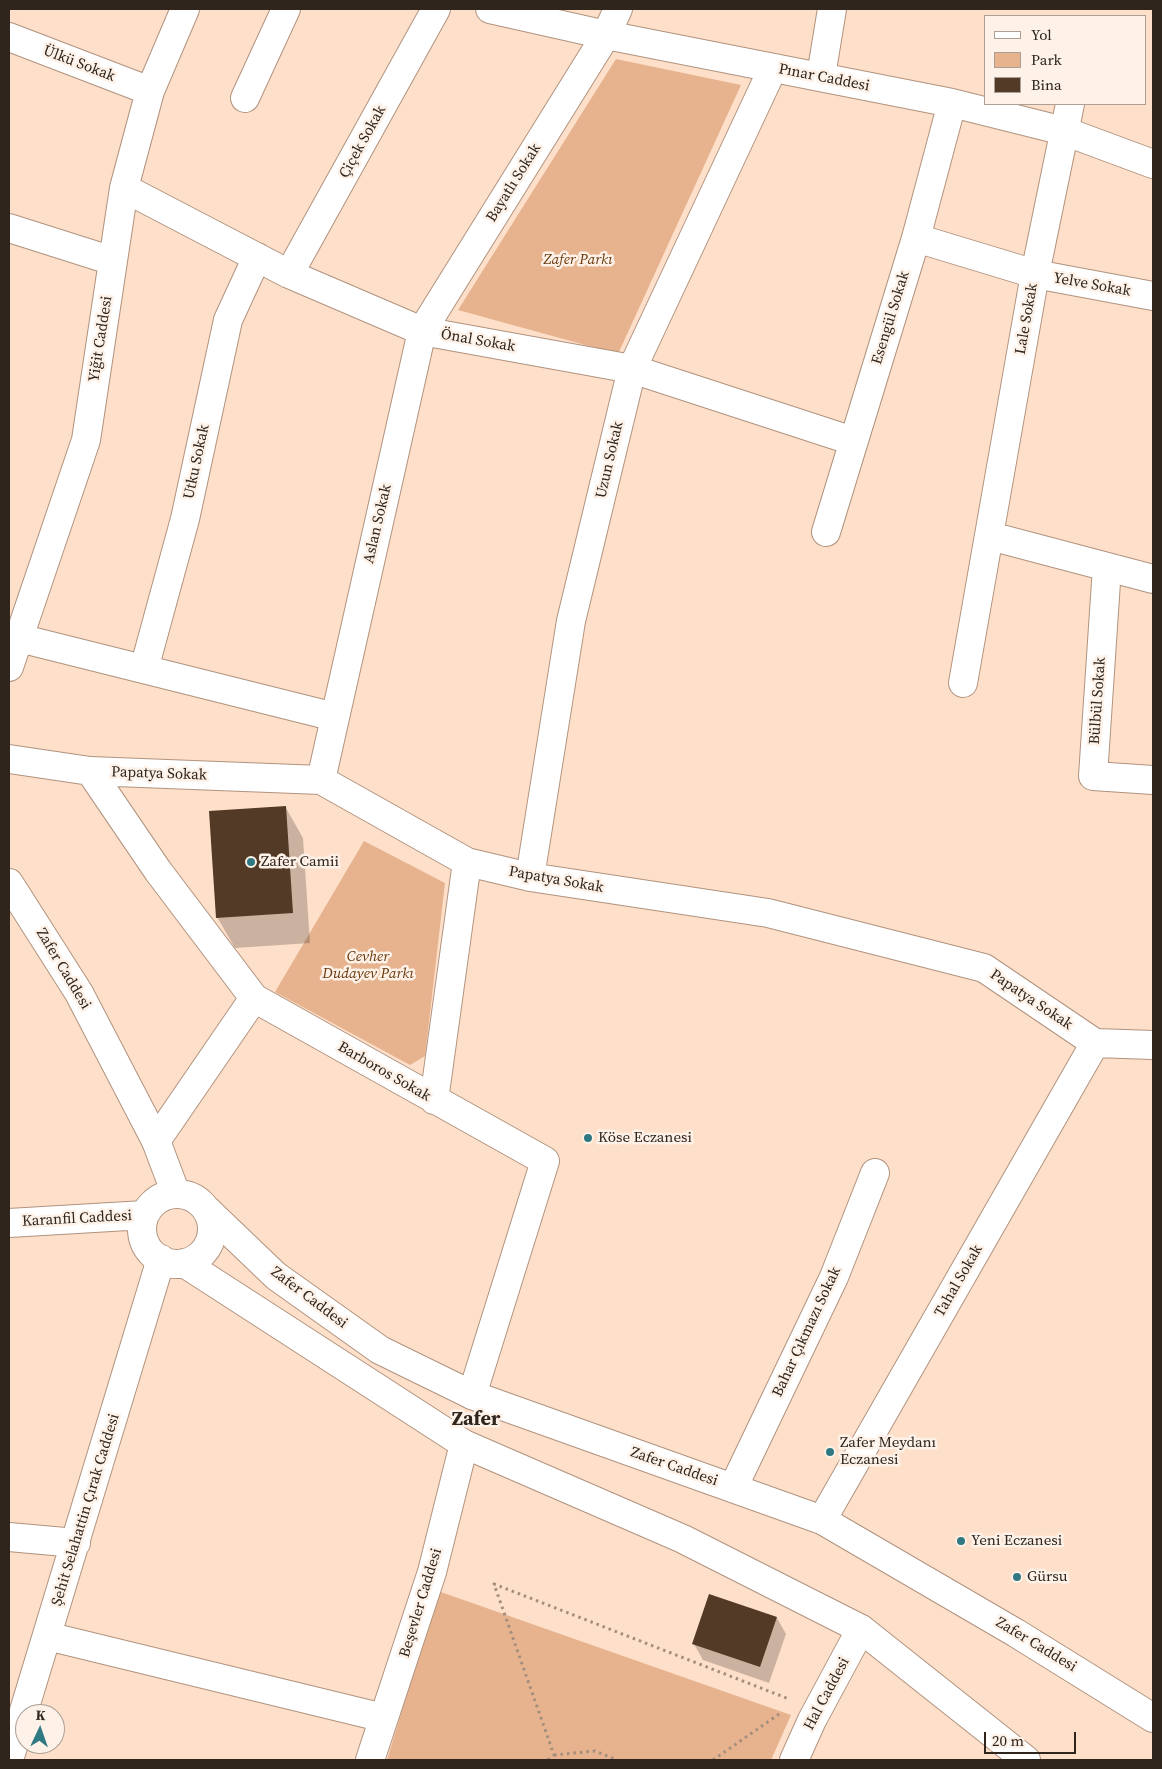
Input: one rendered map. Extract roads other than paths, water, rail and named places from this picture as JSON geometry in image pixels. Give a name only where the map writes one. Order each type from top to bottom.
[{"type":"street","name":"Yiğit Caddesi","points":[[9,667],[86,440],[124,188],[150,91],[185,9]]},
{"type":"street","points":[[245,98],[286,9]]},
{"type":"street","name":"Çiçek Sokak","points":[[289,274],[436,9]]},
{"type":"street","name":"Pınar Caddesi","points":[[490,9],[606,35],[952,103],[1064,131],[1153,164]]},
{"type":"street","name":"Bayatlı Sokak","points":[[422,331],[606,35],[618,9]]},
{"type":"street","points":[[821,76],[832,9]]},
{"type":"street","name":"Ülkü Sokak","points":[[9,37],[150,91]]},
{"type":"street","name":"Uzun Sokak","points":[[530,877],[571,621],[632,369],[773,68]]},
{"type":"street","name":"Esengül Sokak","points":[[826,532],[916,238],[952,103]]},
{"type":"street","name":"Lale Sokak","points":[[963,683],[1035,274],[1070,105]]},
{"type":"street","name":"Önal Sokak","points":[[124,188],[289,274],[422,331],[632,369],[853,441]]},
{"type":"street","points":[[9,228],[113,261]]},
{"type":"street","name":"Yelve Sokak","points":[[916,238],[1035,274],[1153,296]]},
{"type":"street","name":"Utku Sokak","points":[[144,669],[185,519],[228,320],[257,257]]},
{"type":"street","name":"Aslan Sokak","points":[[320,780],[422,331]]},
{"type":"street","points":[[990,536],[1153,579]]},
{"type":"street","name":"Bülbül Sokak","points":[[1107,567],[1093,776],[1153,780]]},
{"type":"street","points":[[19,638],[334,718]]},
{"type":"street","name":"Papatya Sokak","points":[[9,760],[90,771],[320,780],[467,862],[530,877],[768,913],[984,968],[1095,1043]]},
{"type":"street","name":"Barboros Sokak","points":[[90,771],[158,871],[254,998],[545,1161],[472,1395]]},
{"type":"street","points":[[434,1100],[467,862]]},
{"type":"street","name":"Zafer Caddesi","points":[[9,883],[79,993],[156,1141],[176,1194],[196,1200],[276,1276],[380,1350],[472,1395],[822,1520],[1016,1633],[1153,1718]]},
{"type":"street","points":[[156,1141],[254,998]]},
{"type":"street","points":[[1095,1043],[1153,1046]]},
{"type":"street","name":"Tahal Sokak","points":[[822,1520],[1095,1043]]},
{"type":"street","name":"Bahar Çıkmazı Sokak","points":[[733,1488],[834,1277],[875,1173]]},
{"type":"street","points":[[176,1194],[157,1200],[145,1215],[143,1236],[152,1253],[172,1261],[464,1444],[683,1539],[861,1630],[1026,1760]]},
{"type":"street","points":[[172,1261],[195,1259],[204,1251],[210,1241],[212,1230],[210,1218],[205,1208]]},
{"type":"street","name":"Karanfil Caddesi","points":[[9,1222],[145,1215]]},
{"type":"street","name":"Şehit Selahattin Çırak Caddesi","points":[[9,1760],[76,1543],[172,1261]]},
{"type":"street","name":"Beşevler Caddesi","points":[[370,1760],[432,1572],[464,1444]]},
{"type":"street","points":[[9,1537],[76,1543]]},
{"type":"street","name":"Hal Caddesi","points":[[794,1760],[812,1720],[861,1630]]},
{"type":"street","points":[[48,1636],[384,1718]]},
{"type":"place","name":"Zafer Camii","points":[[251,862]]},
{"type":"place","name":"Köse Eczanesi","points":[[588,1138]]},
{"type":"place","name":"Zafer Meydanı Eczanesi","points":[[830,1452]]},
{"type":"place","name":"Yeni Eczanesi","points":[[961,1541]]},
{"type":"place","name":"Gürsu","points":[[1017,1577]]},
{"type":"district","name":"Zafer","points":[[476,1420]]},
{"type":"park label","name":"Zafer Parkı","points":[[578,260]]},
{"type":"park label","name":"Cevher Dudayev Parkı","points":[[368,966]]}]
